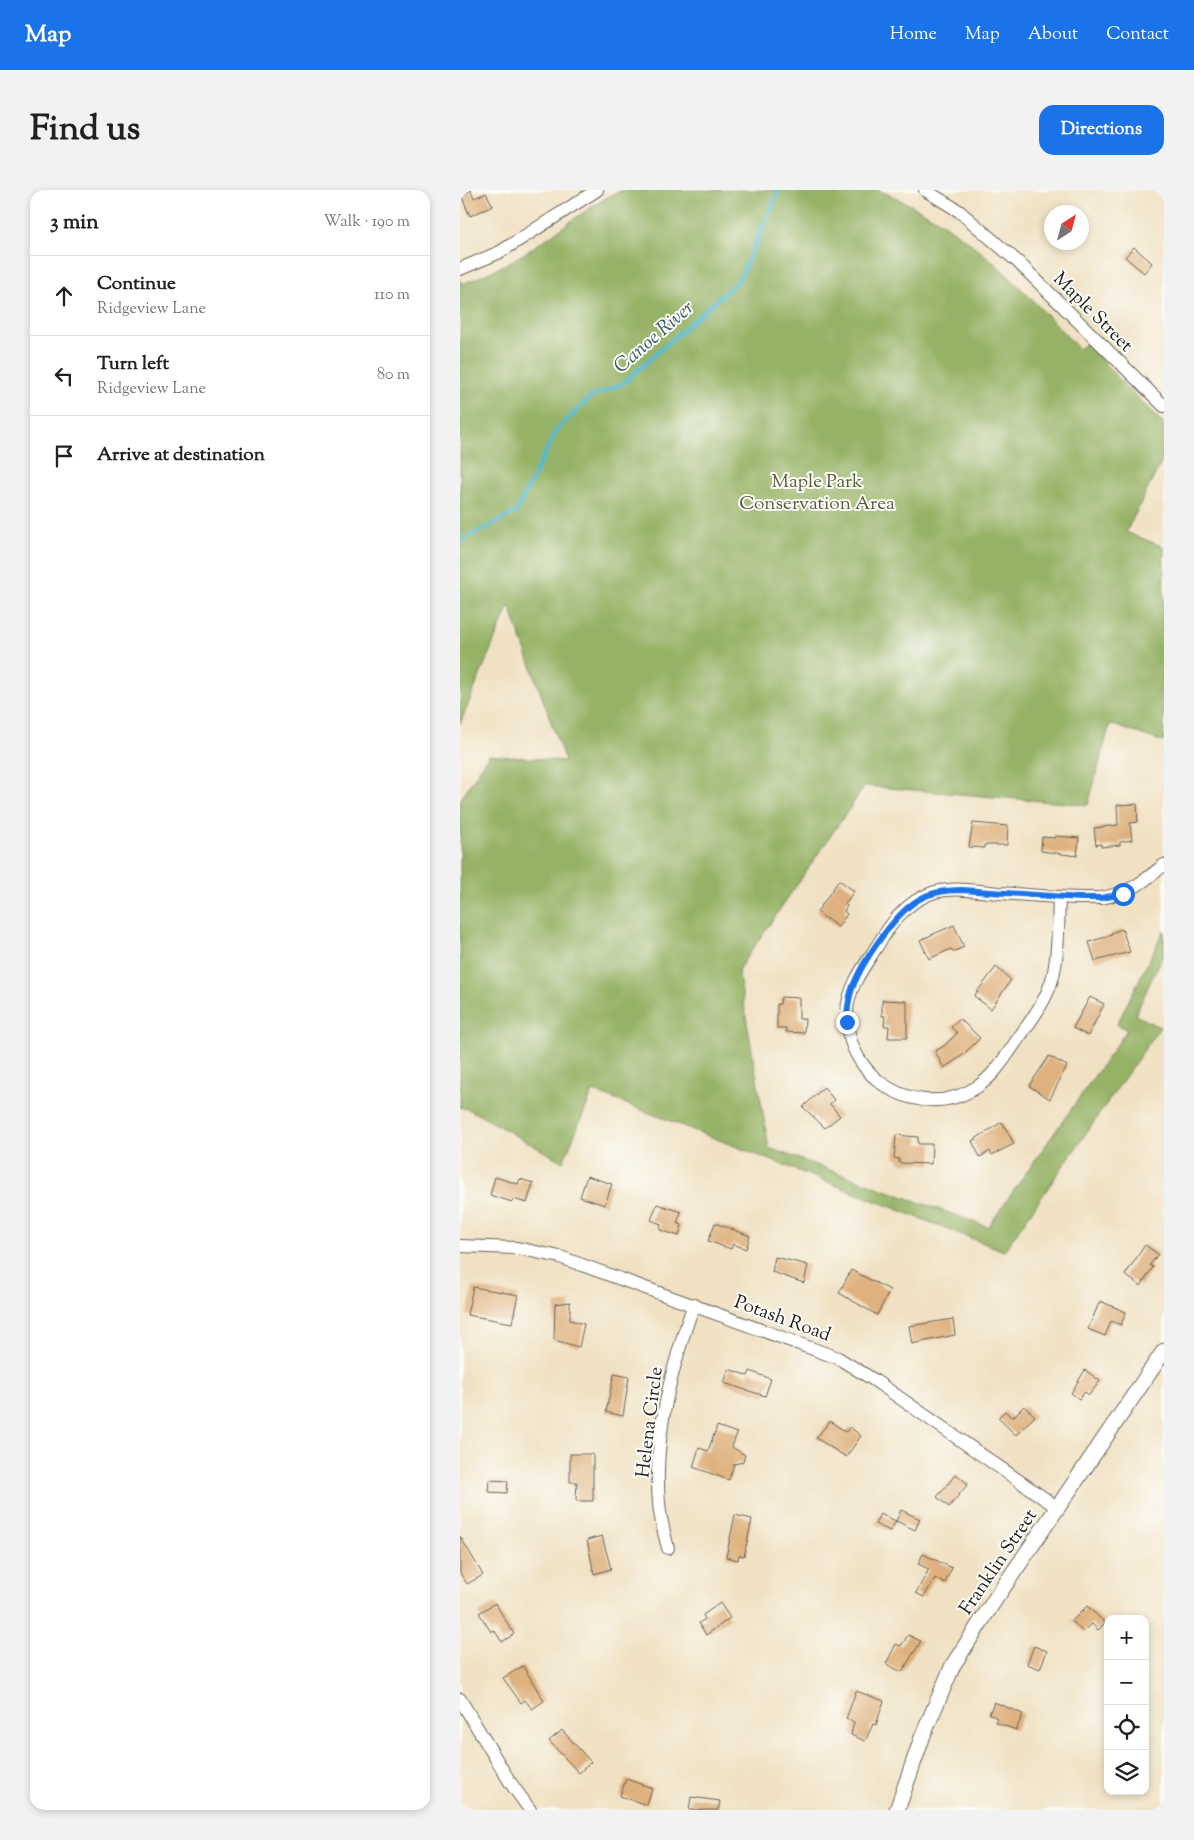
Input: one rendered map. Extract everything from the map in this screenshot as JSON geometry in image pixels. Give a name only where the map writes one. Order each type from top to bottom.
[{"type":"street","points":[[460,269],[500,252],[597,190]]},
{"type":"street","name":"Maple Street","points":[[925,190],[959,211],[1018,262],[1164,406]]},
{"type":"street","points":[[1059,897],[1055,964],[1046,995],[1037,1012],[989,1077],[978,1087],[959,1096],[929,1101],[899,1094],[873,1077],[860,1061],[851,1043],[847,1022],[848,1002],[859,973],[900,915],[912,903],[926,896],[951,890],[1101,898],[1123,894],[1136,888],[1164,866]]},
{"type":"street","name":"Potash Road","points":[[460,1246],[517,1248],[560,1257],[694,1304],[844,1361],[1058,1508]]},
{"type":"street","name":"Helena Circle","points":[[668,1548],[659,1503],[658,1471],[662,1430],[670,1380],[678,1348],[694,1304]]},
{"type":"street","name":"Franklin Street","points":[[897,1810],[923,1735],[953,1665],[1164,1351]]},
{"type":"street","points":[[460,1699],[519,1796],[530,1810]]},
{"type":"green space","name":"Maple Park Conservation Area","points":[[622,190],[878,190],[939,221],[988,258],[1079,349],[1087,343],[1120,381],[1164,424],[1164,457],[1126,532],[1164,547],[1164,742],[1110,724],[1088,805],[865,786],[738,970],[769,1148],[988,1227],[1127,1030],[1117,1024],[1164,930],[1164,953],[1135,1015],[1160,1027],[1004,1251],[593,1091],[563,1162],[470,1110],[460,1107],[460,800],[489,755],[565,761],[509,605],[460,724],[460,280],[462,284],[510,262],[589,209]]},
{"type":"building","points":[[471,190],[474,198],[486,193],[493,206],[470,216],[461,195]]},
{"type":"building","points":[[1134,247],[1152,263],[1144,273],[1125,257]]},
{"type":"building","points":[[1137,804],[1138,822],[1130,823],[1132,840],[1120,842],[1120,845],[1101,847],[1101,844],[1096,845],[1094,828],[1118,825],[1117,805]]},
{"type":"building","points":[[973,823],[1008,826],[1007,845],[984,845],[984,848],[969,847]]},
{"type":"building","points":[[1055,836],[1079,838],[1077,856],[1041,851],[1042,837],[1055,838]]},
{"type":"building","points":[[839,880],[854,891],[845,904],[847,906],[844,911],[847,914],[838,927],[817,912]]},
{"type":"building","points":[[954,925],[964,947],[953,952],[951,949],[929,959],[920,940]]},
{"type":"building","points":[[1122,929],[1130,952],[1095,961],[1089,942],[1112,935],[1111,933]]},
{"type":"building","points":[[996,967],[1011,980],[991,1009],[974,996]]},
{"type":"building","points":[[781,997],[799,998],[799,1019],[805,1019],[804,1033],[786,1032],[786,1028],[777,1028],[777,1004],[780,1004]]},
{"type":"building","points":[[1090,997],[1104,1004],[1088,1036],[1073,1028]]},
{"type":"building","points":[[882,1000],[907,1001],[907,1038],[888,1038],[889,1026],[884,1026],[885,1016],[882,1016]]},
{"type":"building","points":[[960,1019],[980,1038],[963,1055],[944,1068],[935,1051],[944,1046],[957,1033],[951,1027]]},
{"type":"building","points":[[1049,1056],[1067,1066],[1050,1099],[1029,1086]]},
{"type":"building","points":[[824,1087],[834,1100],[830,1104],[840,1116],[825,1128],[803,1107]]},
{"type":"building","points":[[1002,1122],[1014,1144],[992,1155],[990,1151],[980,1157],[972,1141]]},
{"type":"building","points":[[896,1135],[918,1137],[918,1144],[932,1144],[931,1164],[899,1163],[899,1159],[894,1158]]},
{"type":"building","points":[[587,1176],[612,1184],[605,1205],[580,1197]]},
{"type":"building","points":[[495,1177],[518,1184],[520,1179],[533,1183],[527,1203],[513,1199],[512,1202],[490,1195]]},
{"type":"building","points":[[657,1204],[681,1212],[677,1223],[682,1225],[679,1236],[660,1230],[661,1224],[651,1220]]},
{"type":"building","points":[[715,1223],[750,1236],[746,1249],[733,1244],[731,1249],[708,1241]]},
{"type":"building","points":[[1145,1245],[1158,1254],[1150,1265],[1153,1267],[1141,1286],[1125,1275]]},
{"type":"building","points":[[775,1257],[808,1265],[804,1283],[772,1272]]},
{"type":"building","points":[[851,1270],[890,1290],[877,1315],[839,1293]]},
{"type":"building","points":[[473,1287],[518,1295],[512,1323],[467,1315]]},
{"type":"building","points":[[1100,1301],[1126,1312],[1121,1325],[1111,1321],[1105,1336],[1088,1329]]},
{"type":"building","points":[[570,1302],[570,1320],[584,1324],[579,1347],[554,1340],[555,1304]]},
{"type":"building","points":[[953,1319],[955,1335],[912,1344],[909,1326]]},
{"type":"building","points":[[729,1369],[748,1376],[750,1371],[771,1379],[765,1396],[724,1383]]},
{"type":"building","points":[[1085,1370],[1100,1381],[1089,1395],[1085,1392],[1079,1399],[1071,1393]]},
{"type":"building","points":[[614,1374],[629,1377],[623,1416],[606,1412]]},
{"type":"building","points":[[1024,1406],[1035,1416],[1016,1435],[998,1418],[1005,1411],[1012,1418]]},
{"type":"building","points":[[830,1421],[846,1432],[850,1427],[861,1436],[846,1457],[816,1438]]},
{"type":"building","points":[[717,1426],[737,1433],[732,1447],[745,1455],[743,1462],[734,1464],[729,1480],[693,1467],[699,1448],[708,1451]]},
{"type":"building","points":[[570,1454],[593,1454],[593,1501],[576,1501],[577,1482],[570,1482]]},
{"type":"building","points":[[956,1474],[968,1484],[949,1507],[937,1497]]},
{"type":"building","points":[[489,1480],[508,1481],[507,1493],[488,1492]]},
{"type":"building","points":[[901,1510],[920,1519],[915,1530],[896,1521]]},
{"type":"building","points":[[880,1514],[896,1521],[890,1531],[875,1524]]},
{"type":"building","points":[[735,1515],[752,1519],[744,1556],[739,1555],[738,1560],[726,1557]]},
{"type":"building","points":[[460,1536],[483,1575],[467,1584],[460,1573]]},
{"type":"building","points":[[602,1536],[611,1569],[594,1574],[587,1540]]},
{"type":"building","points":[[923,1554],[952,1568],[945,1583],[935,1578],[924,1597],[916,1593],[929,1569],[918,1564]]},
{"type":"building","points":[[495,1603],[514,1634],[502,1642],[494,1630],[491,1632],[479,1613]]},
{"type":"building","points":[[720,1603],[730,1618],[706,1635],[699,1623],[705,1619],[703,1615]]},
{"type":"building","points":[[1087,1606],[1104,1624],[1098,1630],[1092,1624],[1083,1632],[1072,1621]]},
{"type":"building","points":[[908,1635],[921,1641],[902,1672],[886,1664],[896,1644],[901,1646]]},
{"type":"building","points":[[1034,1646],[1047,1651],[1040,1669],[1027,1664]]},
{"type":"building","points":[[523,1666],[544,1701],[532,1709],[525,1700],[521,1703],[503,1678]]},
{"type":"building","points":[[856,1691],[884,1701],[876,1725],[873,1724],[865,1741],[851,1735],[854,1722],[846,1719]]},
{"type":"building","points":[[994,1702],[1023,1714],[1016,1730],[995,1722],[997,1718],[989,1714]]},
{"type":"building","points":[[562,1730],[591,1762],[579,1773],[549,1741]]},
{"type":"building","points":[[626,1779],[652,1788],[647,1805],[620,1796]]},
{"type":"building","points":[[691,1797],[720,1801],[718,1810],[689,1810]]},
{"type":"waterway","name":"Canoe River","points":[[460,541],[516,512],[556,431],[590,397],[622,384],[739,280],[779,190]]},
{"type":"route","points":[[847,1022],[848,1002],[859,973],[893,921],[919,899],[935,892],[951,890],[1081,898],[1101,898],[1123,894]]}]
